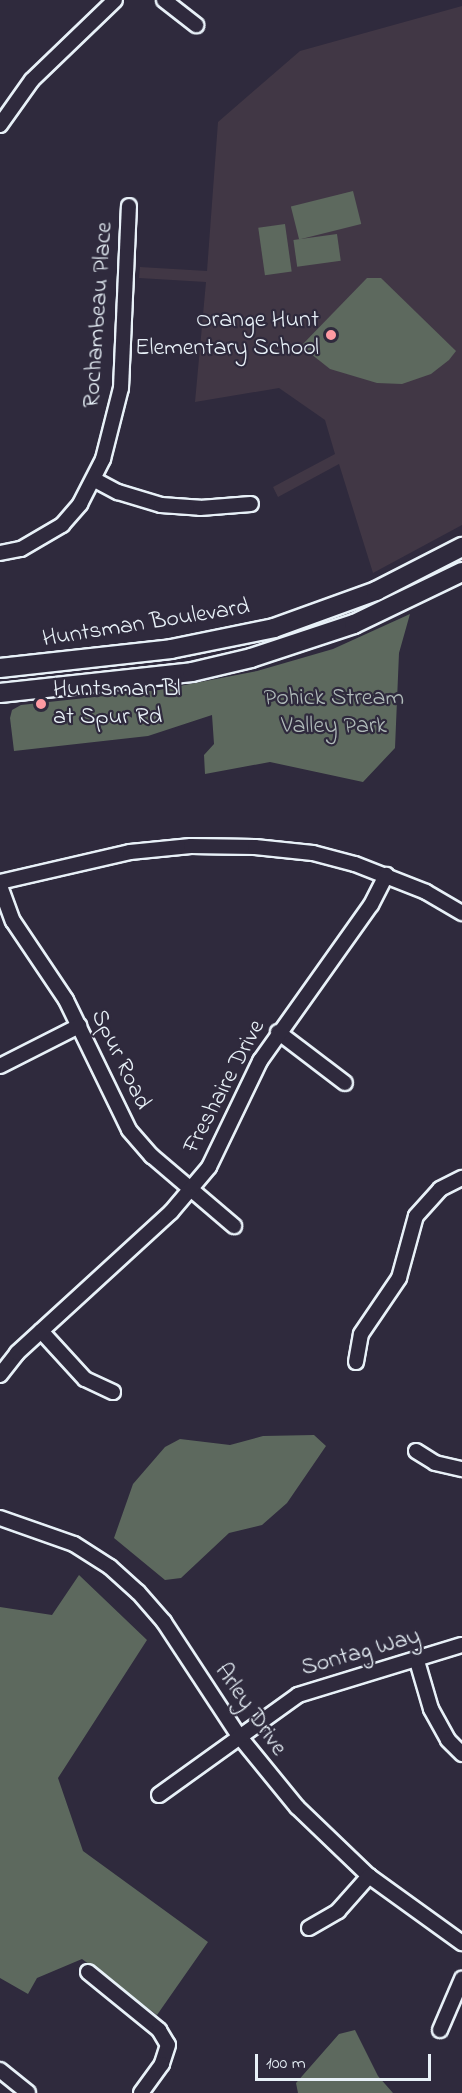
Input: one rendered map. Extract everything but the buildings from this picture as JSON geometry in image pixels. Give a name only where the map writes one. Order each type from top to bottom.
[{"type":"street","points":[[0,125],[32,80],[115,0]]},
{"type":"street","points":[[164,0],[196,25]]},
{"type":"street","name":"Rochambeau Place","points":[[0,553],[27,546],[62,525],[94,480],[109,440],[120,388],[129,206]]},
{"type":"street","points":[[94,480],[118,492],[161,505],[200,508],[251,504]]},
{"type":"street","name":"Huntsman Boulevard","points":[[0,668],[171,649],[274,628],[376,591],[462,547]]},
{"type":"street","name":"Huntsman Boulevard","points":[[0,693],[192,672],[251,658],[354,624],[462,572]]},
{"type":"street","points":[[0,884],[101,857],[201,846],[313,853],[387,875],[462,913]]},
{"type":"street","name":"Freshaire Drive","points":[[0,1375],[41,1332],[191,1190],[220,1149],[255,1069],[278,1032],[371,905],[387,875]]},
{"type":"street","name":"Spur Road","points":[[0,884],[13,921],[59,988],[129,1130],[152,1156],[234,1226]]},
{"type":"street","points":[[0,1066],[79,1026]]},
{"type":"street","points":[[278,1032],[345,1083]]},
{"type":"street","points":[[356,1362],[361,1334],[399,1278],[416,1216],[440,1189],[462,1178]]},
{"type":"street","points":[[41,1332],[85,1379],[113,1392]]},
{"type":"street","points":[[416,1451],[435,1464],[462,1469]]},
{"type":"street","name":"Arley Drive","points":[[0,1518],[74,1544],[110,1567],[138,1592],[164,1622],[238,1736],[297,1807],[369,1876],[462,1943]]},
{"type":"street","name":"Sontag Way","points":[[159,1796],[238,1736],[298,1695],[417,1661],[462,1645]]},
{"type":"street","points":[[417,1661],[435,1718],[462,1754]]},
{"type":"street","points":[[309,1928],[338,1911],[369,1876]]},
{"type":"street","points":[[88,1972],[159,2030],[168,2045],[162,2064],[148,2090]]},
{"type":"street","points":[[440,2030],[462,1979]]},
{"type":"street","points":[[0,2070],[28,2093]]},
{"type":"shaded area","name":"Orange Hunt Elementary School","points":[[462,6],[462,525],[373,573],[339,464],[278,497],[273,487],[335,454],[325,420],[279,388],[195,402],[206,282],[139,278],[140,267],[207,271],[218,122],[300,51]]},
{"type":"green space","points":[[353,191],[361,224],[299,239],[291,206]]},
{"type":"green space","points":[[285,224],[292,272],[265,275],[258,228]]},
{"type":"green space","points":[[337,234],[341,261],[297,267],[293,240]]},
{"type":"green space","points":[[367,278],[381,278],[456,351],[449,360],[431,374],[402,384],[377,383],[330,369],[301,346]]},
{"type":"green space","name":"Pohick Stream Valley Park","points":[[410,614],[399,653],[395,748],[363,782],[270,762],[205,774],[204,755],[214,744],[212,715],[148,736],[14,751],[10,718],[12,710],[21,705],[159,690],[257,671],[333,649]]},
{"type":"green space","points":[[314,1435],[326,1446],[287,1503],[262,1525],[229,1533],[181,1578],[165,1580],[114,1538],[133,1484],[165,1447],[180,1439],[230,1445],[263,1436]]},
{"type":"green space","points":[[79,1575],[147,1640],[58,1778],[83,1851],[208,1942],[157,2015],[82,1959],[37,1978],[28,1994],[0,1978],[0,1607],[52,1615]]},
{"type":"green space","points":[[355,2030],[378,2076],[393,2093],[298,2093],[296,2083],[339,2034]]},
{"type":"place","name":"Orange Hunt Elementary School","points":[[331,335]]},
{"type":"place","name":"Huntsman Bl at Spur Rd","points":[[41,704]]}]
